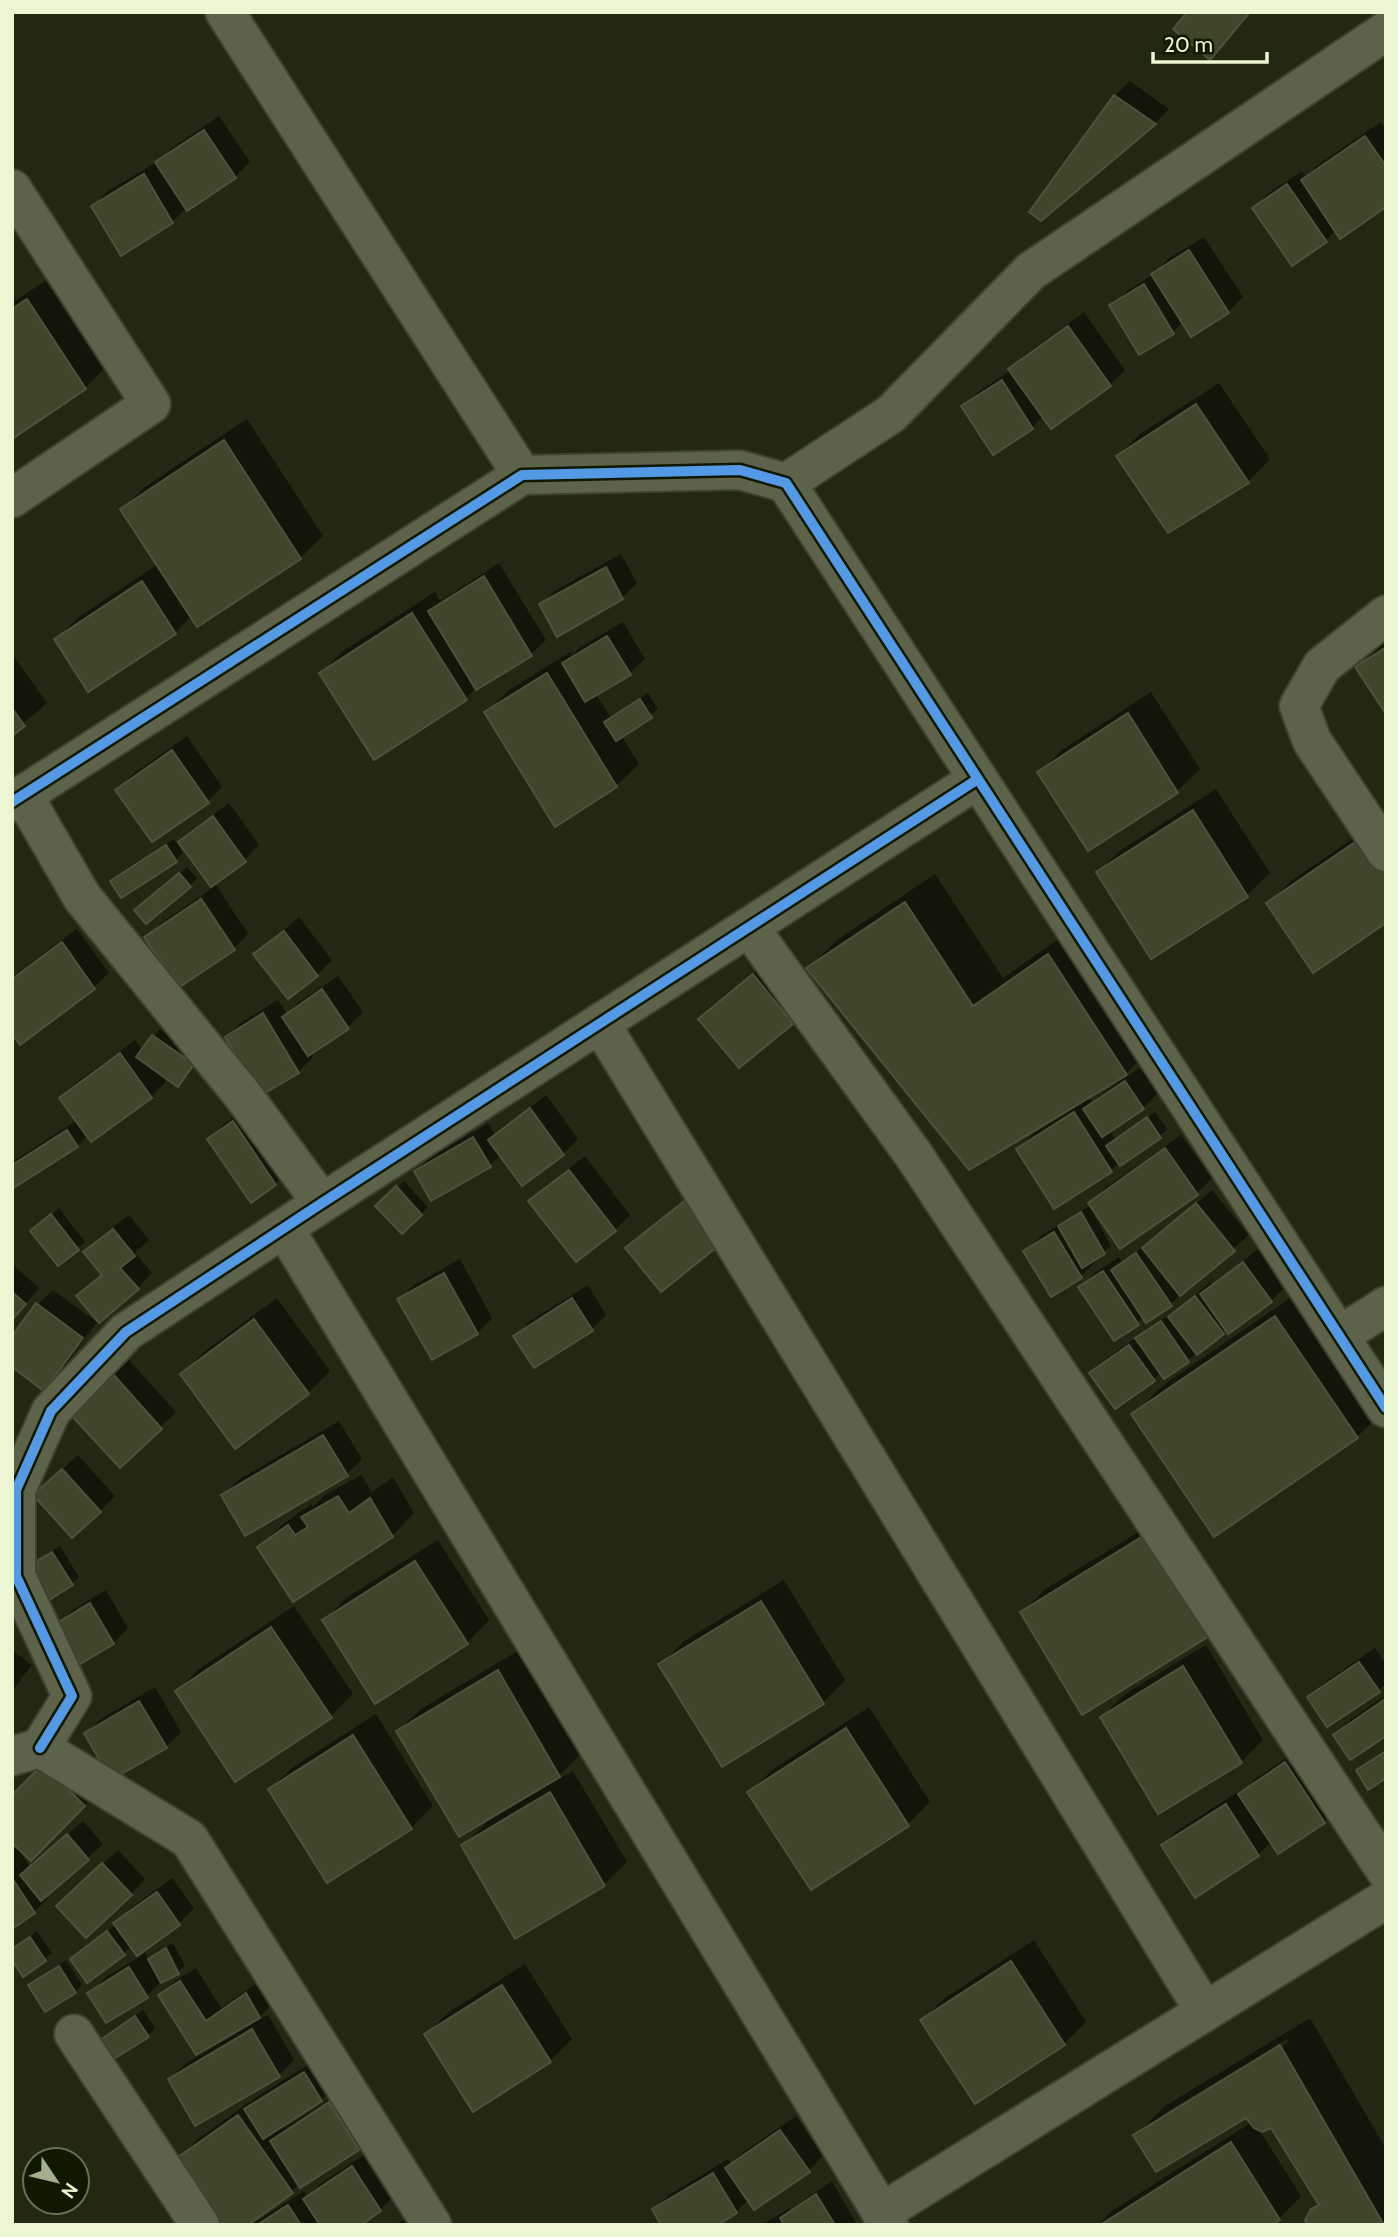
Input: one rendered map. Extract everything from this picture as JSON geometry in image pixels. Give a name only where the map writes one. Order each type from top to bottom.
[{"type":"street","points":[[225,12],[522,475]]},
{"type":"street","points":[[786,482],[891,414],[1031,271],[1386,31]]},
{"type":"street","points":[[12,189],[151,404],[12,498]]},
{"type":"street","points":[[322,1203],[245,1098],[82,897],[18,798],[522,475],[740,470],[786,482],[1386,1408]]},
{"type":"street","points":[[1386,615],[1322,666],[1299,706],[1312,741],[1386,852]]},
{"type":"street","points":[[432,2225],[189,1839],[26,1752],[72,1696],[16,1576],[16,1490],[51,1411],[127,1332],[978,779]]},
{"type":"street","points":[[749,927],[913,1154],[1386,1871]]},
{"type":"street","points":[[600,1023],[1205,2012]]},
{"type":"street","points":[[284,1228],[885,2219],[1205,2012],[1386,1899]]},
{"type":"street","points":[[1339,1336],[1386,1306]]},
{"type":"street","points":[[74,2034],[200,2225]]},
{"type":"building","points":[[1187,12],[1250,12],[1210,60],[1173,29]]},
{"type":"building","points":[[1114,95],[1156,124],[1041,221],[1029,212]]},
{"type":"building","points":[[204,130],[236,178],[187,211],[155,162]]},
{"type":"building","points":[[1365,136],[1386,166],[1386,207],[1340,239],[1301,180]]},
{"type":"building","points":[[144,174],[173,223],[121,256],[91,206]]},
{"type":"building","points":[[1287,184],[1327,242],[1292,266],[1252,208]]},
{"type":"building","points":[[1189,250],[1229,313],[1191,337],[1151,274]]},
{"type":"building","points":[[1144,284],[1174,334],[1139,355],[1109,305]]},
{"type":"building","points":[[27,299],[86,389],[12,439],[12,309]]},
{"type":"building","points":[[1068,326],[1111,386],[1051,429],[1008,369]]},
{"type":"building","points":[[1002,380],[1033,429],[993,455],[961,406]]},
{"type":"building","points":[[1196,404],[1249,483],[1168,533],[1116,456]]},
{"type":"building","points":[[224,440],[301,559],[197,627],[120,509]]},
{"type":"building","points":[[606,567],[623,599],[557,637],[539,604]]},
{"type":"building","points":[[484,576],[532,656],[476,690],[428,611]]},
{"type":"building","points":[[142,581],[176,634],[88,692],[54,639]]},
{"type":"building","points":[[412,613],[467,700],[374,760],[319,673]]},
{"type":"building","points":[[607,636],[631,675],[585,702],[562,663]]},
{"type":"building","points":[[1386,647],[1386,714],[1355,667]]},
{"type":"building","points":[[547,673],[617,787],[555,827],[484,712]]},
{"type":"building","points":[[640,699],[652,718],[616,741],[604,722]]},
{"type":"building","points":[[12,708],[25,726],[12,736]]},
{"type":"building","points":[[1128,713],[1178,793],[1088,851],[1037,772]]},
{"type":"building","points":[[172,750],[209,803],[152,842],[115,790]]},
{"type":"building","points":[[1193,810],[1248,897],[1151,959],[1096,872]]},
{"type":"building","points":[[213,816],[246,862],[211,887],[178,842]]},
{"type":"building","points":[[1364,836],[1386,867],[1386,923],[1313,973],[1266,903]]},
{"type":"building","points":[[166,845],[177,862],[121,898],[110,881]]},
{"type":"building","points":[[179,873],[191,887],[146,924],[134,910]]},
{"type":"building","points":[[201,899],[235,950],[178,988],[144,937]]},
{"type":"building","points":[[905,902],[973,1006],[1048,954],[1127,1075],[969,1170],[806,968]]},
{"type":"building","points":[[284,931],[318,976],[288,999],[253,954]]},
{"type":"building","points":[[62,942],[95,989],[20,1045],[12,1034],[12,979]]},
{"type":"building","points":[[753,974],[793,1024],[739,1068],[698,1019]]},
{"type":"building","points":[[322,989],[349,1029],[308,1056],[282,1017]]},
{"type":"building","points":[[263,1013],[299,1073],[260,1096],[225,1037]]},
{"type":"building","points":[[152,1035],[194,1064],[178,1087],[136,1057]]},
{"type":"building","points":[[120,1053],[152,1098],[91,1142],[59,1098]]},
{"type":"building","points":[[1125,1081],[1144,1109],[1102,1137],[1083,1109]]},
{"type":"building","points":[[530,1108],[564,1155],[522,1186],[488,1140]]},
{"type":"building","points":[[1074,1112],[1112,1172],[1054,1209],[1016,1149]]},
{"type":"building","points":[[1147,1117],[1161,1138],[1120,1166],[1106,1146]]},
{"type":"building","points":[[233,1121],[276,1185],[251,1203],[207,1139]]},
{"type":"building","points":[[67,1130],[78,1147],[12,1189],[12,1165]]},
{"type":"building","points":[[473,1137],[491,1167],[431,1201],[414,1171]]},
{"type":"building","points":[[1165,1148],[1198,1195],[1120,1249],[1088,1203]]},
{"type":"building","points":[[569,1170],[616,1231],[576,1262],[528,1201]]},
{"type":"building","points":[[396,1186],[422,1215],[402,1234],[375,1206]]},
{"type":"building","points":[[687,1199],[722,1243],[661,1292],[625,1248]]},
{"type":"building","points":[[1196,1203],[1235,1251],[1180,1296],[1142,1248]]},
{"type":"building","points":[[1081,1212],[1105,1254],[1082,1268],[1058,1226]]},
{"type":"building","points":[[51,1214],[79,1250],[58,1266],[30,1231]]},
{"type":"building","points":[[113,1229],[135,1256],[120,1268],[139,1289],[99,1323],[76,1296],[102,1275],[83,1252]]},
{"type":"building","points":[[1054,1232],[1082,1278],[1051,1297],[1023,1251]]},
{"type":"building","points":[[1136,1253],[1172,1306],[1146,1323],[1111,1270]]},
{"type":"building","points":[[1243,1262],[1272,1302],[1228,1334],[1200,1294]]},
{"type":"building","points":[[1103,1271],[1139,1325],[1114,1341],[1078,1287]]},
{"type":"building","points":[[444,1273],[478,1334],[432,1360],[397,1299]]},
{"type":"building","points":[[12,1292],[26,1304],[12,1320]]},
{"type":"building","points":[[1195,1296],[1224,1334],[1197,1355],[1168,1317]]},
{"type":"building","points":[[572,1298],[593,1331],[534,1368],[513,1336]]},
{"type":"building","points":[[36,1303],[83,1338],[44,1391],[12,1367],[12,1336]]},
{"type":"building","points":[[1275,1316],[1358,1438],[1214,1537],[1131,1414]]},
{"type":"building","points":[[254,1319],[309,1394],[235,1449],[180,1374]]},
{"type":"building","points":[[1161,1321],[1189,1362],[1164,1379],[1135,1338]]},
{"type":"building","points":[[1129,1345],[1155,1381],[1115,1409],[1089,1373]]},
{"type":"building","points":[[113,1374],[162,1429],[120,1468],[70,1414]]},
{"type":"building","points":[[323,1435],[348,1476],[245,1536],[221,1495]]},
{"type":"building","points":[[62,1469],[101,1512],[72,1538],[33,1495]]},
{"type":"building","points":[[338,1496],[349,1513],[370,1498],[393,1537],[293,1602],[257,1547],[288,1525],[295,1535],[308,1527],[301,1517]]},
{"type":"building","points":[[1148,1533],[1211,1635],[1082,1715],[1020,1612]]},
{"type":"building","points":[[52,1552],[73,1585],[43,1604],[21,1570]]},
{"type":"building","points":[[415,1561],[468,1644],[375,1704],[322,1620]]},
{"type":"building","points":[[761,1601],[824,1704],[722,1767],[658,1664]]},
{"type":"building","points":[[90,1603],[114,1644],[80,1664],[57,1623]]},
{"type":"building","points":[[271,1627],[332,1718],[235,1782],[175,1691]]},
{"type":"building","points":[[1359,1662],[1380,1692],[1327,1727],[1307,1697]]},
{"type":"building","points":[[1183,1666],[1242,1763],[1158,1814],[1100,1717]]},
{"type":"building","points":[[498,1670],[560,1777],[459,1837],[396,1731]]},
{"type":"building","points":[[1385,1699],[1386,1736],[1350,1760],[1333,1735]]},
{"type":"building","points":[[139,1701],[167,1748],[111,1780],[84,1733]]},
{"type":"building","points":[[846,1728],[909,1826],[811,1890],[747,1792]]},
{"type":"building","points":[[353,1735],[412,1829],[327,1883],[268,1789]]},
{"type":"building","points":[[1386,1751],[1386,1778],[1368,1790],[1356,1770]]},
{"type":"building","points":[[1285,1762],[1325,1823],[1278,1854],[1238,1794]]},
{"type":"building","points":[[43,1764],[85,1806],[31,1861],[12,1843],[12,1795]]},
{"type":"building","points":[[550,1792],[605,1886],[515,1939],[461,1845]]},
{"type":"building","points":[[1226,1804],[1259,1856],[1195,1898],[1161,1845]]},
{"type":"building","points":[[67,1834],[89,1860],[41,1901],[20,1875]]},
{"type":"building","points":[[102,1863],[132,1895],[86,1938],[56,1906]]},
{"type":"building","points":[[12,1878],[35,1913],[12,1929]]},
{"type":"building","points":[[157,1892],[180,1925],[137,1956],[113,1923]]},
{"type":"building","points":[[107,1931],[125,1955],[87,1983],[70,1959]]},
{"type":"building","points":[[30,1937],[46,1961],[23,1977],[12,1960],[12,1949]]},
{"type":"building","points":[[166,1948],[179,1974],[161,1983],[148,1959]]},
{"type":"building","points":[[1011,1961],[1065,2045],[975,2104],[920,2020]]},
{"type":"building","points":[[59,1966],[76,1993],[45,2012],[28,1985]]},
{"type":"building","points":[[129,1967],[148,1998],[106,2023],[87,1993]]},
{"type":"building","points":[[180,1981],[206,2021],[246,1993],[260,2018],[196,2055],[158,1995]]},
{"type":"building","points":[[502,1985],[551,2062],[473,2112],[424,2034]]},
{"type":"building","points":[[135,2016],[149,2037],[109,2062],[96,2043]]},
{"type":"building","points":[[252,2029],[280,2077],[195,2126],[168,2079]]},
{"type":"building","points":[[1280,2045],[1384,2225],[1307,2225],[1305,2220],[1311,2209],[1319,2205],[1271,2128],[1262,2132],[1254,2128],[1246,2118],[1156,2172],[1133,2135]]},
{"type":"building","points":[[304,2072],[322,2101],[263,2139],[244,2109]]},
{"type":"building","points":[[329,2102],[359,2150],[300,2188],[270,2141]]},
{"type":"building","points":[[238,2115],[293,2193],[248,2225],[220,2225],[174,2160]]},
{"type":"building","points":[[780,2130],[810,2172],[754,2210],[725,2168]]},
{"type":"building","points":[[1231,2142],[1280,2220],[1272,2225],[1100,2225]]},
{"type":"building","points":[[352,2166],[381,2211],[361,2225],[320,2225],[303,2199]]},
{"type":"building","points":[[713,2173],[737,2213],[718,2225],[661,2225],[652,2209]]},
{"type":"building","points":[[816,2194],[835,2225],[784,2225],[780,2218]]},
{"type":"building","points":[[288,2205],[301,2225],[257,2225]]},
{"type":"cycle path","points":[[12,802],[522,475],[740,470],[786,483],[1386,1408]]},
{"type":"cycle path","points":[[40,1748],[72,1696],[16,1576],[16,1490],[51,1411],[126,1332],[978,779]]}]
